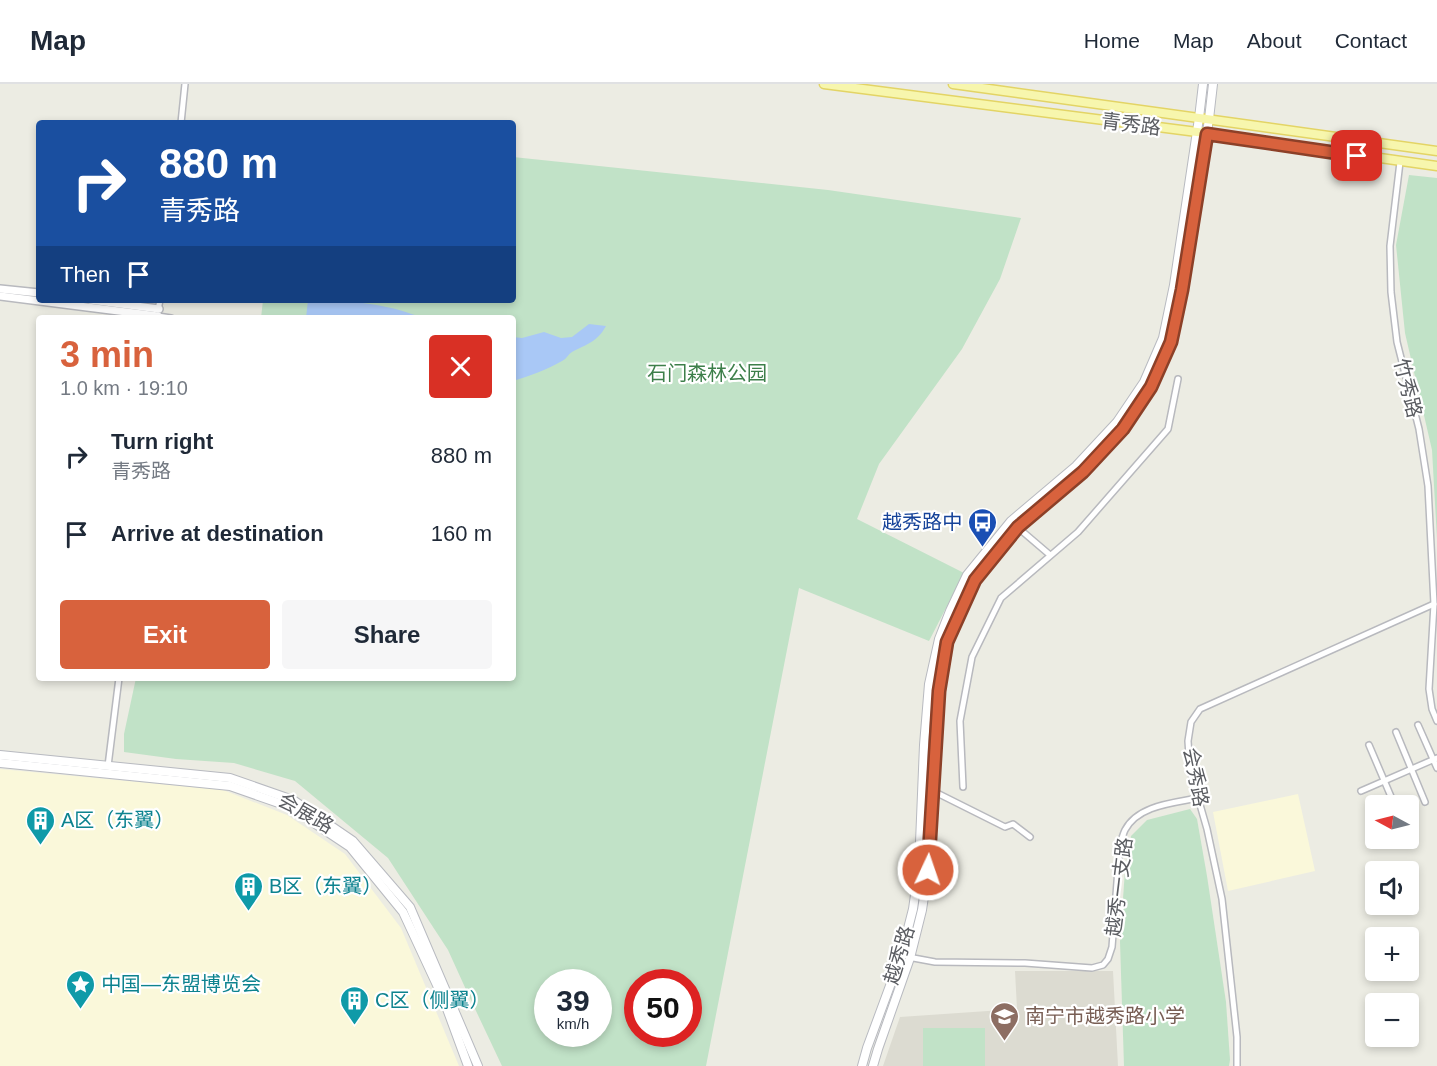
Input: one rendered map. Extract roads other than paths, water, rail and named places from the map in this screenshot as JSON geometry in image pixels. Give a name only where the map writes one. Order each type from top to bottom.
[{"type":"main road","name":"青秀路","points":[[824,84],[1197,132],[1437,166]]},
{"type":"main road","name":"青秀路","points":[[953,84],[998,87],[1437,151]]},
{"type":"main road","name":"越秀路","points":[[862,1066],[901,956],[913,909],[919,867],[928,694],[939,639],[967,575],[1011,521],[1077,466],[1117,422],[1144,382],[1163,338],[1174,285],[1203,84]]},
{"type":"main road","name":"越秀路","points":[[873,1066],[910,958],[922,910],[928,870],[939,691],[947,642],[975,580],[1018,527],[1083,472],[1123,429],[1151,387],[1171,342],[1182,290],[1213,84]]},
{"type":"main road","name":"会展路","points":[[0,755],[230,778],[293,800],[353,841],[410,907],[477,1066]]},
{"type":"main road","name":"会展路","points":[[0,763],[230,786],[290,807],[350,847],[403,912],[443,998],[468,1066]]},
{"type":"street","points":[[181,120],[185,84]]},
{"type":"street","name":"竹秀路","points":[[1400,162],[1390,246],[1391,292],[1397,342],[1419,429],[1428,486],[1434,604],[1429,689],[1432,709],[1437,721]]},
{"type":"street","points":[[0,289],[36,294]]},
{"type":"street","points":[[0,296],[36,300]]},
{"type":"street","points":[[61,303],[158,314]]},
{"type":"street","points":[[105,303],[158,314]]},
{"type":"street","points":[[963,787],[960,721],[972,657],[1000,598],[1078,532],[1168,429],[1178,379]]},
{"type":"street","points":[[1011,521],[1050,555]]},
{"type":"street","name":"会秀路","points":[[1237,1066],[1237,1037],[1222,899],[1207,830],[1190,770],[1188,741],[1191,722],[1200,709],[1434,604]]},
{"type":"street","points":[[108,766],[120,681]]},
{"type":"street","points":[[1419,725],[1435,758],[1437,768]]},
{"type":"street","points":[[1396,732],[1425,802]]},
{"type":"street","points":[[1369,745],[1390,795]]},
{"type":"street","points":[[1361,790],[1435,758]]},
{"type":"street","points":[[933,791],[1005,827],[1013,824],[1030,837]]},
{"type":"street","name":"越秀一支路","points":[[901,956],[935,962],[1025,963],[1076,968],[1103,965],[1112,947],[1120,843],[1125,829],[1134,818],[1147,810],[1198,798]]},
{"type":"water","points":[[308,303],[366,303],[414,315],[306,315]]},
{"type":"water","points":[[589,324],[606,326],[595,339],[571,353],[564,360],[516,380],[516,337],[544,332],[561,338],[572,337]]},
{"type":"place","name":"越秀路中","points":[[983,548]]},
{"type":"place","name":"A区（东翼）","points":[[40,846]]},
{"type":"place","name":"B区（东翼）","points":[[248,912]]},
{"type":"place","name":"中国—东盟博览会","points":[[80,1010]]},
{"type":"place","name":"C区（侧翼）","points":[[354,1026]]},
{"type":"place","name":"南宁市越秀路小学","points":[[1004,1042]]},
{"type":"park label","name":"石门森林公园","points":[[707,373]]}]
